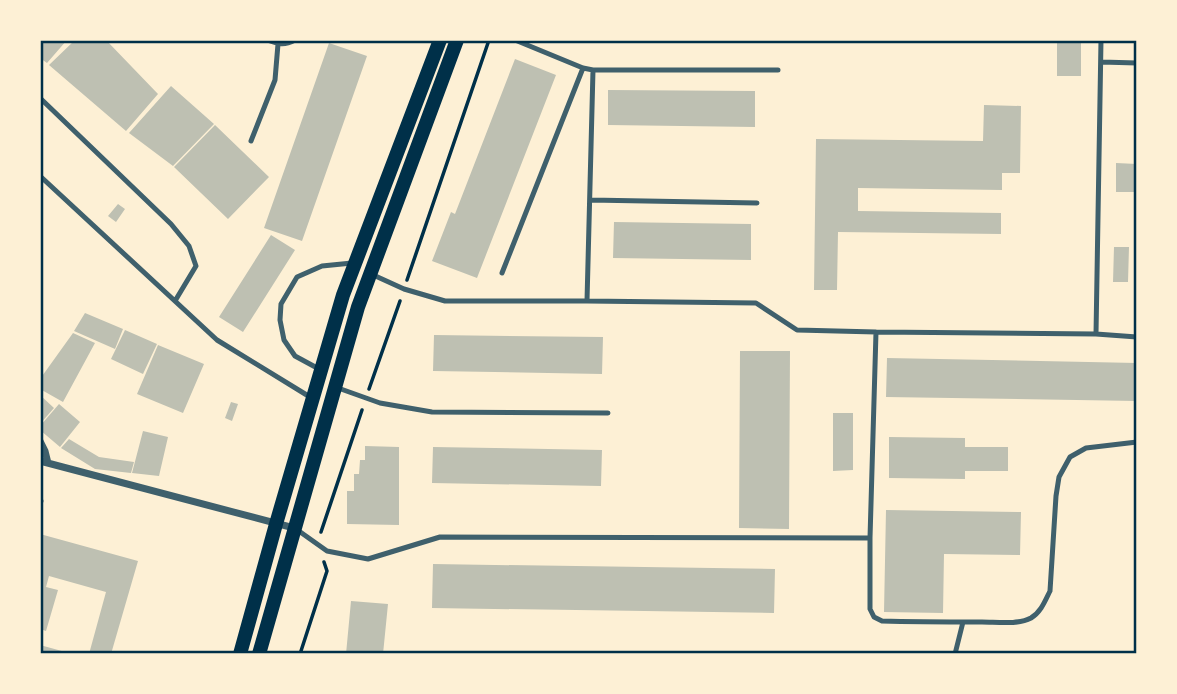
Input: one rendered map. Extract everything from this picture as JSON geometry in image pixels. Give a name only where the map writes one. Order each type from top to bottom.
[{"type":"main road","points":[[240,654],[343,296],[440,40]]},
{"type":"main road","points":[[259,654],[358,307],[457,40]]},
{"type":"street","points":[[40,441],[45,451],[44,462],[294,528]]},
{"type":"lane","points":[[267,40],[278,44],[288,44],[295,40]]},
{"type":"lane","points":[[515,40],[583,68],[778,69]]},
{"type":"lane","points":[[1096,334],[1101,40]]},
{"type":"lane","points":[[251,141],[275,80],[278,44]]},
{"type":"lane","points":[[1101,62],[1137,62]]},
{"type":"lane","points":[[502,273],[583,68]]},
{"type":"lane","points":[[587,301],[593,69]]},
{"type":"lane","points":[[40,97],[171,224],[190,246],[196,266],[175,301]]},
{"type":"lane","points":[[40,176],[217,340],[313,399]]},
{"type":"lane","points":[[590,200],[757,203]]},
{"type":"lane","points":[[321,370],[295,356],[284,341],[280,320],[281,304],[297,276],[322,266],[355,263]]},
{"type":"lane","points":[[370,273],[404,289],[445,301],[756,303],[797,330],[1096,334],[1137,337]]},
{"type":"lane","points":[[876,332],[870,610],[874,617],[882,621],[1021,621],[1030,618],[1038,612],[1049,591],[1057,487],[1059,477],[1070,457],[1086,448],[1137,442]]},
{"type":"lane","points":[[335,386],[380,402],[432,411],[608,413]]},
{"type":"lane","points":[[294,528],[327,551],[368,559],[440,537],[870,538]]},
{"type":"lane","points":[[955,654],[963,622]]},
{"type":"path","points":[[300,654],[327,571],[317,544],[489,40]]},
{"type":"building","points":[[40,40],[67,40],[47,63],[40,58]]},
{"type":"building","points":[[75,40],[106,40],[158,94],[126,131],[49,65]]},
{"type":"building","points":[[1057,40],[1081,40],[1081,76],[1057,76]]},
{"type":"building","points":[[329,43],[367,56],[302,241],[264,228]]},
{"type":"building","points":[[515,59],[556,75],[477,278],[432,261],[451,212],[455,214]]},
{"type":"building","points":[[171,86],[214,124],[173,166],[129,133]]},
{"type":"building","points":[[608,90],[755,91],[755,127],[608,125]]},
{"type":"building","points":[[984,105],[1021,106],[1020,173],[1002,173],[1002,190],[858,188],[858,211],[1001,213],[1001,234],[838,232],[837,290],[814,290],[816,139],[983,141]]},
{"type":"building","points":[[215,125],[269,177],[228,219],[174,167]]},
{"type":"building","points":[[1116,163],[1137,164],[1137,192],[1116,192]]},
{"type":"building","points":[[118,204],[125,209],[116,222],[108,216]]},
{"type":"building","points":[[614,222],[751,224],[751,260],[613,258]]},
{"type":"building","points":[[271,235],[295,250],[243,332],[219,317]]},
{"type":"building","points":[[1114,247],[1129,247],[1128,282],[1113,282]]},
{"type":"building","points":[[85,313],[123,329],[115,349],[74,331]]},
{"type":"building","points":[[125,330],[157,344],[143,374],[111,359]]},
{"type":"building","points":[[73,333],[95,343],[63,402],[40,389],[40,379]]},
{"type":"building","points":[[434,335],[603,337],[602,374],[433,371]]},
{"type":"building","points":[[158,345],[204,364],[183,413],[137,394]]},
{"type":"building","points":[[740,351],[790,351],[789,529],[739,528]]},
{"type":"building","points":[[887,358],[1137,363],[1137,401],[886,397]]},
{"type":"building","points":[[40,395],[54,408],[40,424]]},
{"type":"building","points":[[231,402],[238,404],[232,421],[225,418]]},
{"type":"building","points":[[59,404],[80,422],[60,447],[40,430],[40,426]]},
{"type":"building","points":[[833,413],[853,413],[853,470],[833,471]]},
{"type":"building","points":[[143,431],[168,437],[159,476],[132,473]]},
{"type":"building","points":[[889,437],[965,438],[965,447],[1008,447],[1008,471],[965,471],[965,479],[889,478]]},
{"type":"building","points":[[69,439],[99,457],[134,462],[131,473],[95,469],[61,448]]},
{"type":"building","points":[[365,446],[399,447],[399,525],[347,524],[347,491],[354,491],[354,474],[359,474],[360,460],[365,460]]},
{"type":"building","points":[[433,447],[602,450],[601,486],[432,483]]},
{"type":"building","points":[[886,510],[1021,512],[1020,555],[944,554],[943,613],[884,612]]},
{"type":"building","points":[[40,534],[138,561],[111,654],[89,654],[106,592],[49,576],[46,587],[58,590],[46,631],[40,629]]},
{"type":"building","points":[[433,564],[775,569],[774,613],[432,608]]},
{"type":"building","points":[[351,601],[388,604],[383,654],[346,654]]},
{"type":"building","points":[[40,645],[69,653],[69,654],[40,654]]}]
